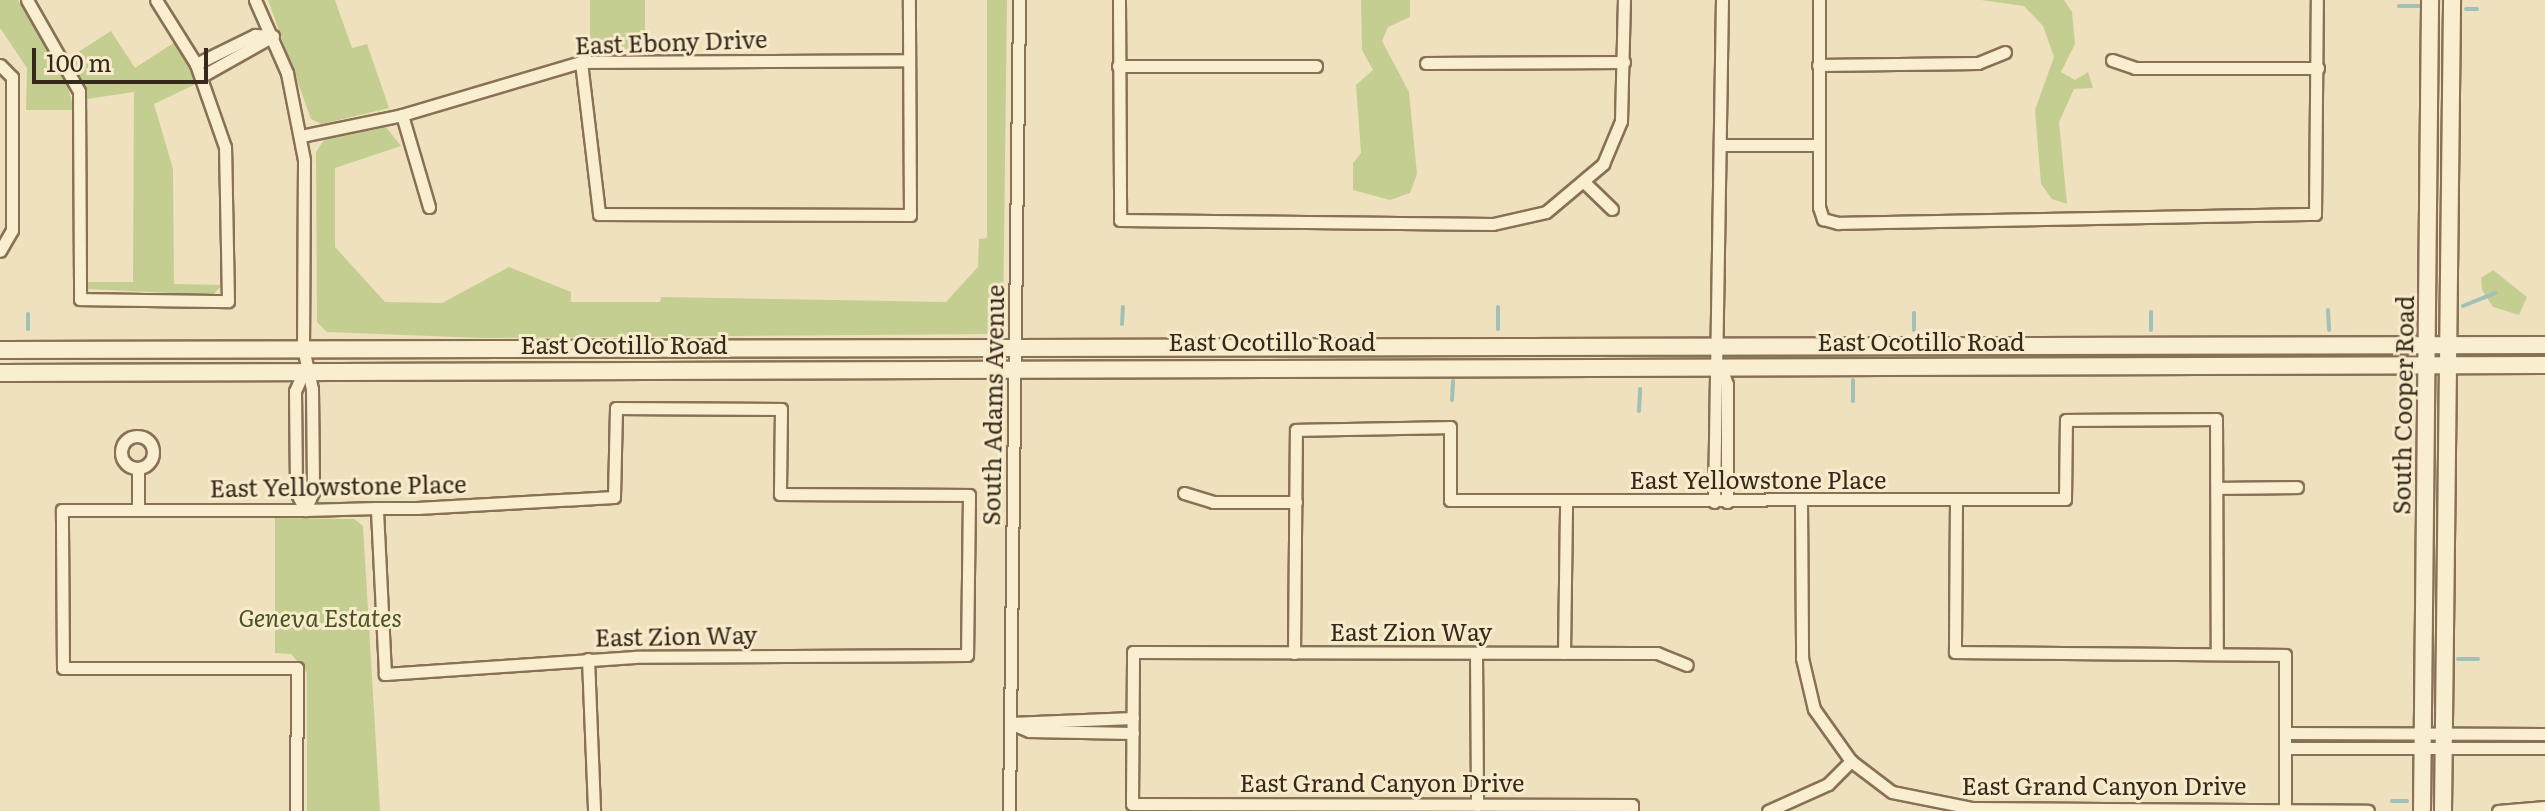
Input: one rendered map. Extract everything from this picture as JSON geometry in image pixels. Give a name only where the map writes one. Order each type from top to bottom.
[{"type":"main road","name":"South Cooper Road","points":[[2422,811],[2430,0]]},
{"type":"main road","name":"South Cooper Road","points":[[2443,811],[2452,0]]},
{"type":"main road","name":"East Ocotillo Road","points":[[0,350],[1015,345],[2545,345]]},
{"type":"main road","name":"East Ocotillo Road","points":[[0,373],[1015,365],[2545,365]]},
{"type":"street","points":[[27,0],[79,91],[80,299],[228,301],[225,147],[202,76],[156,0]]},
{"type":"street","points":[[255,0],[273,36],[301,136],[304,371],[313,404],[313,492],[305,510]]},
{"type":"street","points":[[581,62],[599,214],[910,215],[909,0]]},
{"type":"street","name":"South Adams Avenue","points":[[1009,811],[1019,0]]},
{"type":"street","points":[[1119,0],[1120,220],[1493,224],[1546,212],[1586,184],[1621,121],[1624,0]]},
{"type":"street","points":[[1714,502],[1721,346],[1722,0]]},
{"type":"street","points":[[1819,0],[1819,145],[1823,219],[2315,214],[2317,0]]},
{"type":"street","points":[[196,64],[255,35],[273,36]]},
{"type":"street","points":[[202,76],[273,36]]},
{"type":"street","points":[[1818,65],[1978,63],[2005,52]]},
{"type":"street","name":"East Ebony Drive","points":[[301,136],[402,115],[581,62],[909,60]]},
{"type":"street","points":[[2112,60],[2135,68],[2318,68]]},
{"type":"street","points":[[1426,63],[1624,62]]},
{"type":"street","points":[[0,65],[12,77],[6,157],[12,230],[0,251]]},
{"type":"street","points":[[1118,66],[1316,66]]},
{"type":"street","points":[[402,115],[429,207]]},
{"type":"street","points":[[1721,145],[1819,145]]},
{"type":"street","points":[[1586,184],[1612,209]]},
{"type":"street","points":[[1720,365],[1727,384],[1727,502]]},
{"type":"street","points":[[304,371],[295,391],[295,477],[305,510]]},
{"type":"street","name":"East Yellowstone Place","points":[[296,811],[297,668],[63,668],[62,510],[305,510],[614,497],[616,408],[781,409],[780,494],[969,495],[967,655]]},
{"type":"street","name":"East Yellowstone Place","points":[[1296,502],[1296,430],[1450,427],[1450,500],[1727,502],[2065,499],[2066,420],[2216,419],[2217,488]]},
{"type":"street","points":[[138,468],[138,509]]},
{"type":"street","points":[[2217,653],[2217,488],[2297,487]]},
{"type":"street","points":[[1184,493],[1213,502],[1296,502],[1294,653]]},
{"type":"street","points":[[1956,500],[1955,652],[2285,655],[2285,808]]},
{"type":"street","points":[[1564,653],[1566,501]]},
{"type":"street","name":"East Grand Canyon Drive","points":[[1801,501],[1802,658],[1814,709],[1851,761],[1892,792],[1959,807],[2368,810]]},
{"type":"street","name":"East Zion Way","points":[[377,508],[385,674],[588,659],[967,655]]},
{"type":"street","name":"East Zion Way","points":[[1133,718],[1133,652],[1657,653],[1687,665]]},
{"type":"street","points":[[1476,653],[1477,805]]},
{"type":"street","points":[[588,659],[594,811]]},
{"type":"street","points":[[1133,718],[1133,733],[1029,731],[1010,723],[1133,718]]},
{"type":"street","name":"East Grand Canyon Drive","points":[[1133,733],[1132,804],[1280,808],[1477,805],[1632,808]]},
{"type":"street","points":[[2285,733],[2423,741]]},
{"type":"street","points":[[2285,748],[2545,734]]},
{"type":"street","points":[[2444,741],[2545,748]]},
{"type":"street","points":[[1768,811],[1828,784],[1851,761]]},
{"type":"street","points":[[2498,809],[2545,807]]},
{"type":"green space","points":[[0,0],[18,0],[63,68],[74,110],[26,110],[27,68],[0,28]]},
{"type":"green space","points":[[268,0],[335,0],[352,48],[367,44],[389,108],[322,124],[311,119]]},
{"type":"green space","points":[[590,0],[645,0],[645,53],[590,53]]},
{"type":"green space","points":[[987,0],[1007,0],[1003,325],[995,334],[482,338],[327,332],[317,322],[316,152],[324,140],[386,127],[401,146],[335,168],[335,247],[385,302],[442,303],[509,267],[571,292],[571,302],[660,302],[661,297],[946,302],[978,267],[979,239],[987,238]]},
{"type":"green space","points":[[1361,0],[1410,0],[1410,17],[1388,27],[1382,41],[1409,92],[1417,174],[1410,193],[1390,200],[1353,190],[1353,163],[1361,153],[1356,85],[1373,70],[1362,50]]},
{"type":"green space","points":[[1981,0],[2064,0],[2072,12],[2075,44],[2061,72],[2075,80],[2088,72],[2093,88],[2074,89],[2059,122],[2067,204],[2052,199],[2041,184],[2035,110],[2054,57],[2043,26],[2024,6]]},
{"type":"green space","points":[[111,31],[135,68],[175,42],[198,83],[154,104],[173,169],[174,284],[222,285],[213,295],[87,289],[86,282],[133,282],[134,92],[87,99],[72,56]]},
{"type":"green space","points":[[2493,270],[2527,297],[2519,315],[2493,307],[2482,290],[2481,278]]},
{"type":"green space","name":"Geneva Estates","points":[[275,518],[354,519],[363,526],[380,811],[307,811],[307,673],[291,654],[275,653]]},
{"type":"waterway","points":[[2399,6],[2422,6]]},
{"type":"waterway","points":[[2466,9],[2477,9]]},
{"type":"waterway","points":[[2463,306],[2495,293]]},
{"type":"waterway","points":[[1122,324],[1123,307]]},
{"type":"waterway","points":[[1498,307],[1498,329]]},
{"type":"waterway","points":[[2328,310],[2329,330]]},
{"type":"waterway","points":[[2151,312],[2151,330]]},
{"type":"waterway","points":[[1914,313],[1914,330]]},
{"type":"waterway","points":[[28,314],[28,329]]},
{"type":"waterway","points":[[1853,380],[1853,401]]},
{"type":"waterway","points":[[1452,400],[1453,381]]},
{"type":"waterway","points":[[1639,411],[1640,389]]},
{"type":"waterway","points":[[2458,659],[2478,659]]},
{"type":"waterway","points":[[2392,801],[2407,801]]}]
